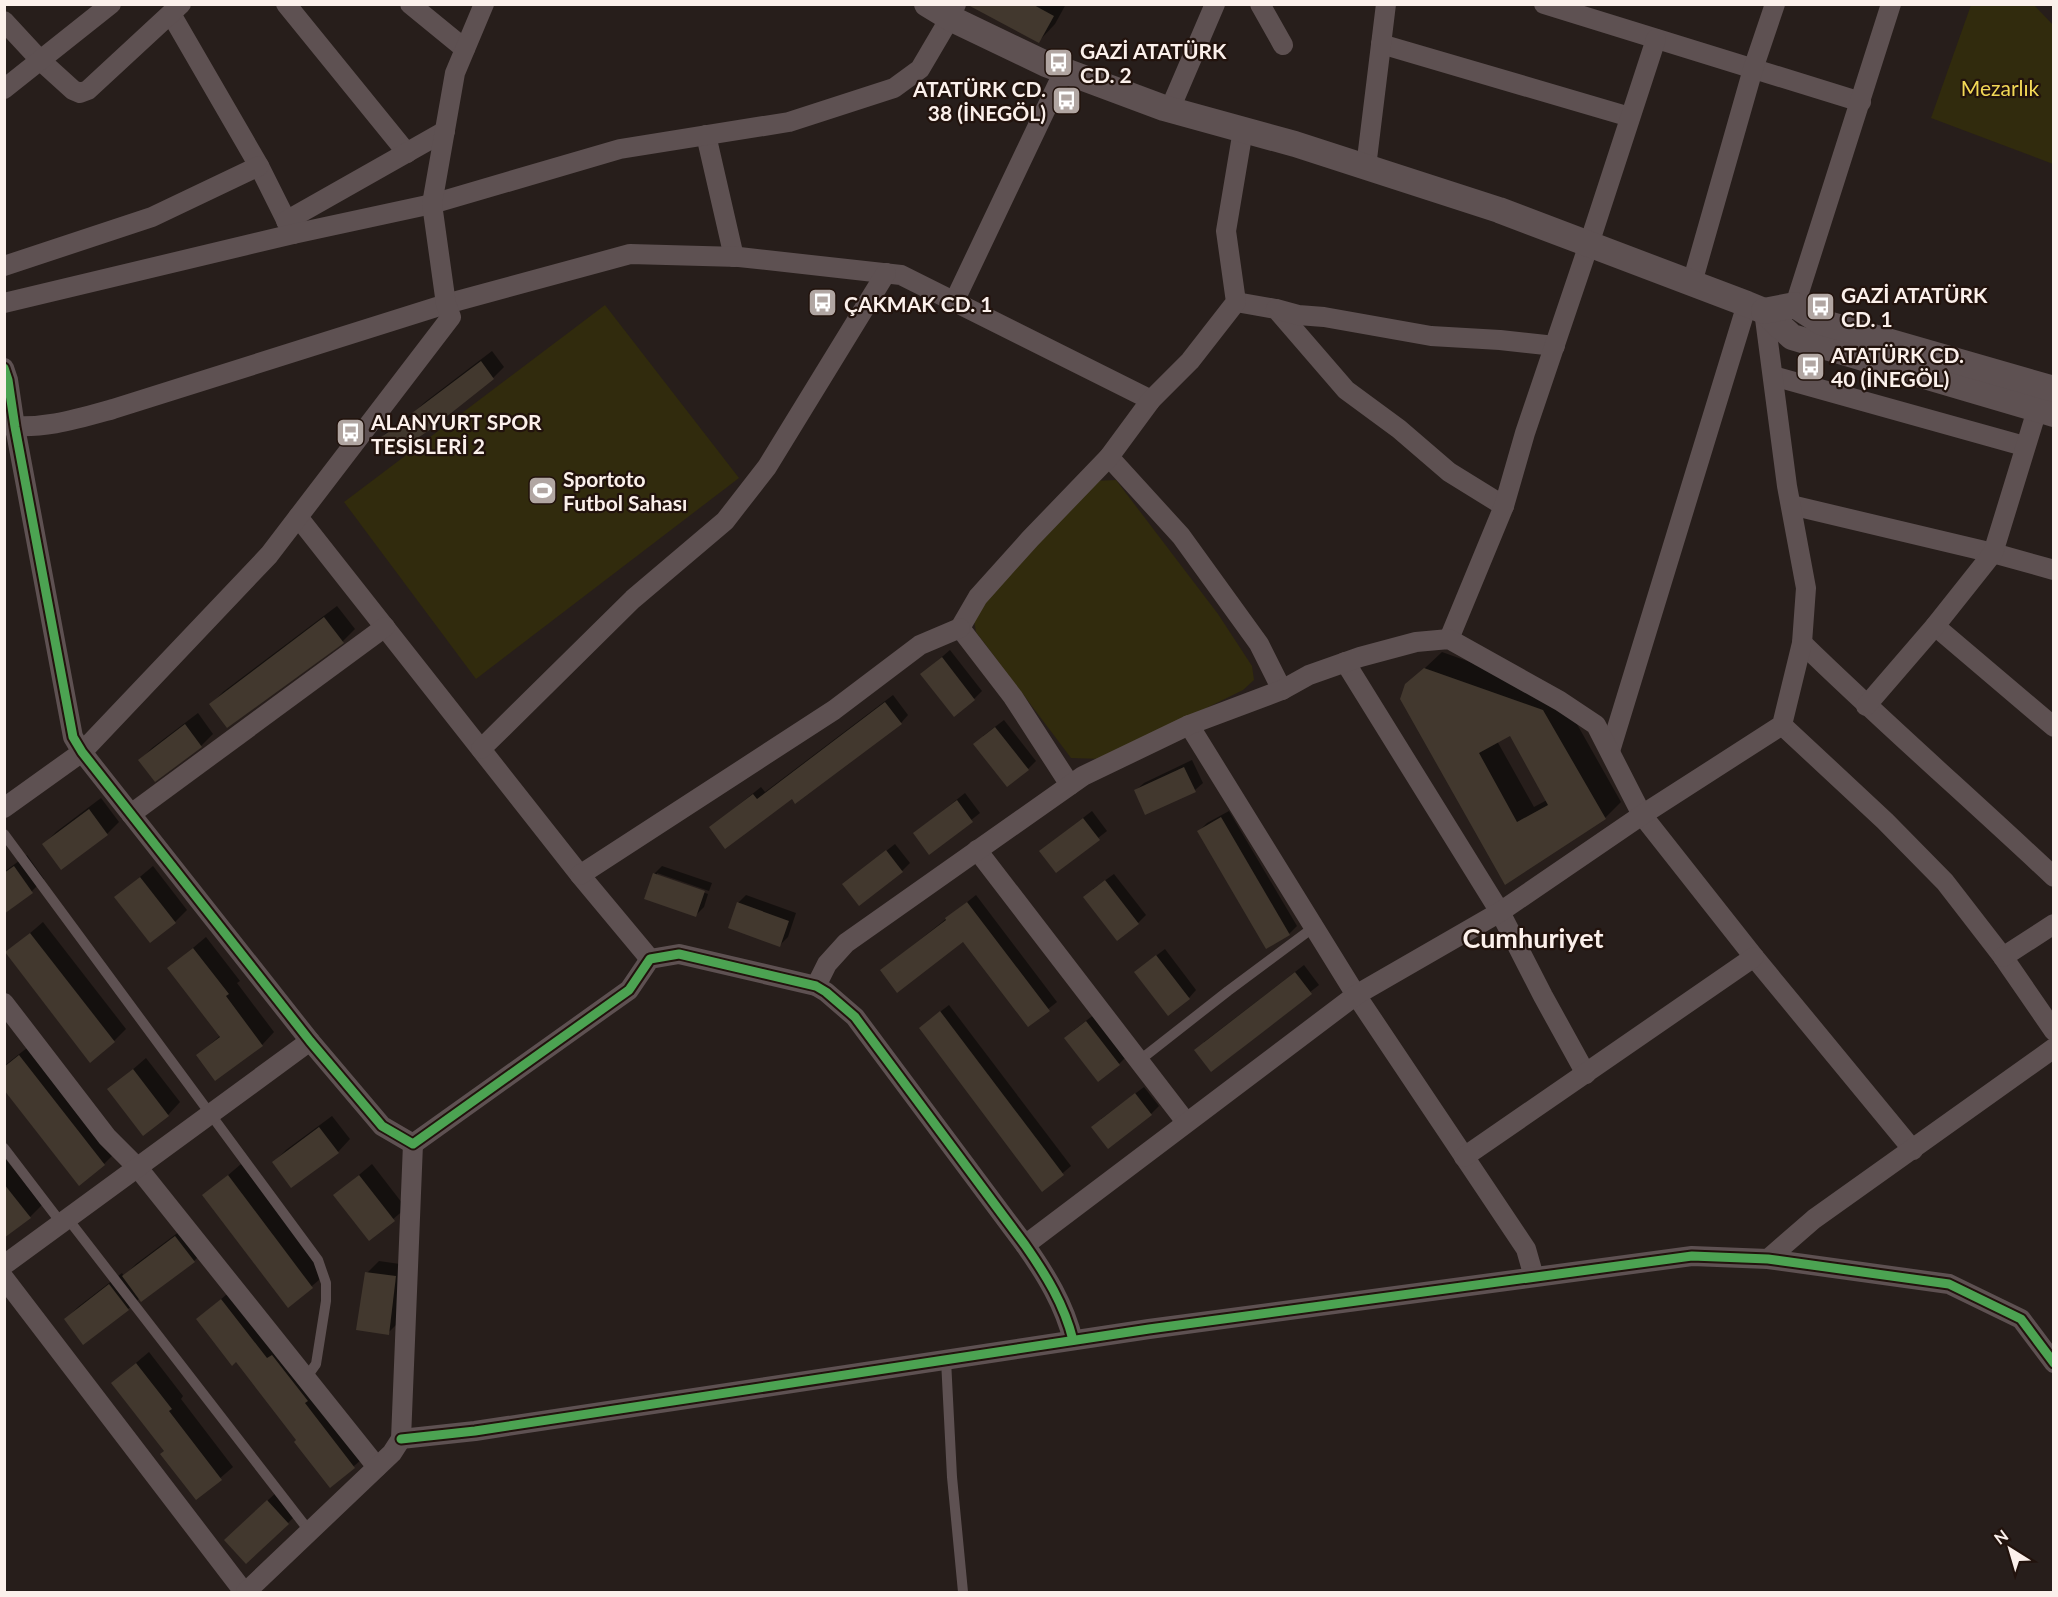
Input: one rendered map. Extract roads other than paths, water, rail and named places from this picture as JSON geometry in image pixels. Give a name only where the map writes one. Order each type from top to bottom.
[{"type":"street","points":[[4,89],[111,4]]},
{"type":"street","points":[[286,4],[407,153]]},
{"type":"street","points":[[410,4],[465,49]]},
{"type":"street","points":[[4,808],[82,752],[269,555],[451,317],[446,304],[432,204],[455,73],[484,4]]},
{"type":"street","points":[[927,4],[953,11],[1046,64],[1064,71],[1170,109],[1366,167],[1498,210],[1692,283],[1756,308],[1792,337],[2045,412],[2024,446],[1993,553],[1935,626],[1866,706]]},
{"type":"street","points":[[1170,109],[1215,4]]},
{"type":"street","points":[[1260,4],[1283,45]]},
{"type":"street","points":[[1366,167],[1386,4]]},
{"type":"street","points":[[1544,4],[1861,102]]},
{"type":"street","points":[[1692,283],[1775,4]]},
{"type":"street","points":[[1795,305],[1891,4]]},
{"type":"street","points":[[4,21],[41,61],[73,90],[84,92],[176,9],[289,227]]},
{"type":"street","points":[[4,303],[289,227],[432,204],[620,149],[789,122],[894,88],[920,69],[953,11]]},
{"type":"street","points":[[1449,639],[1504,506],[1525,433],[1656,39]]},
{"type":"street","points":[[1380,45],[1630,117]]},
{"type":"street","points":[[954,302],[1064,71]]},
{"type":"street","points":[[580,875],[834,710],[920,645],[960,628],[978,597],[1022,547],[1109,457],[1151,400],[1190,361],[1236,302],[1226,231],[1243,130]]},
{"type":"street","points":[[289,227],[445,131]]},
{"type":"street","points":[[706,135],[734,257]]},
{"type":"street","points":[[4,266],[152,217],[259,166]]},
{"type":"street","points":[[10,426],[57,424],[113,409],[446,304],[630,254],[734,257],[901,275],[1151,400]]},
{"type":"street","points":[[481,749],[633,599],[724,520],[767,467],[886,273]]},
{"type":"street","points":[[1236,302],[1298,315],[1324,317],[1431,336],[1555,346]]},
{"type":"street","points":[[1756,308],[1795,305],[1821,322],[2054,389]]},
{"type":"street","points":[[1025,1245],[1356,995],[1500,912],[1642,815],[1782,725],[1802,643],[1806,588],[1791,506],[1773,376],[1756,308]]},
{"type":"street","points":[[1610,751],[1756,308]]},
{"type":"street","points":[[1276,309],[1346,390],[1400,429],[1449,472],[1504,506]]},
{"type":"street","points":[[4,368],[8,380],[10,426],[74,737],[82,752],[310,1041],[382,1126],[413,1144]]},
{"type":"street","points":[[1773,376],[2024,446]]},
{"type":"street","points":[[1109,457],[1181,536],[1259,645],[1282,690]]},
{"type":"street","points":[[1791,506],[1993,553],[2054,570]]},
{"type":"street","points":[[298,517],[580,875],[650,959]]},
{"type":"street","points":[[1935,626],[2054,728]]},
{"type":"street","points":[[131,814],[385,627]]},
{"type":"street","points":[[960,628],[1012,697],[1070,784]]},
{"type":"street","points":[[816,986],[827,964],[846,943],[1070,784],[1189,725],[1282,690],[1309,675],[1345,662],[1416,642],[1449,639],[1560,701],[1596,726],[1642,815],[1754,957],[1913,1150]]},
{"type":"street","points":[[1802,643],[1866,706],[1974,801],[2054,877]]},
{"type":"street","points":[[1345,662],[1500,912],[1586,1074]]},
{"type":"street","points":[[1189,725],[1356,995],[1526,1249],[1534,1277]]},
{"type":"street","points":[[1782,725],[1885,821],[1945,882],[2003,957],[2054,1031]]},
{"type":"street","points":[[977,850],[1186,1122]]},
{"type":"street","points":[[2003,957],[2054,924]]},
{"type":"street","points":[[413,1144],[629,990],[650,959],[679,954],[816,986],[855,1017],[1025,1245],[1048,1278],[1067,1316],[1073,1340]]},
{"type":"street","points":[[1464,1157],[1754,957]]},
{"type":"street","points":[[4,1003],[107,1137],[138,1168],[377,1467]]},
{"type":"street","points":[[4,1265],[310,1041]]},
{"type":"street","points":[[1768,1259],[1814,1219],[2054,1048]]},
{"type":"street","points":[[4,1278],[245,1593],[392,1453],[401,1439],[413,1144]]},
{"type":"street","points":[[401,1439],[475,1431],[1073,1340],[1692,1256],[1768,1259],[1949,1284],[2021,1319],[2054,1363]]},
{"type":"lane","points":[[4,834],[318,1260],[326,1282],[326,1302],[316,1364],[306,1378]]},
{"type":"lane","points":[[1140,1060],[1314,927]]},
{"type":"lane","points":[[4,1148],[310,1532]]},
{"type":"lane","points":[[946,1360],[952,1477],[963,1593]]},
{"type":"place","name":"GAZİ ATATÜRK CD. 2","points":[[1059,62]]},
{"type":"place","name":"ATATÜRK CD. 38 (İNEGÖL)","points":[[1067,100]]},
{"type":"place","name":"ÇAKMAK CD. 1","points":[[823,303]]},
{"type":"place","name":"GAZİ ATATÜRK CD. 1","points":[[1820,306]]},
{"type":"place","name":"ATATÜRK CD. 40 (İNEGÖL)","points":[[1810,366]]},
{"type":"place","name":"ALANYURT SPOR TESİSLERİ 2","points":[[350,433]]},
{"type":"place","name":"Sportoto Futbol Sahası","points":[[542,490]]},
{"type":"district","name":"Cumhuriyet","points":[[1533,937]]},
{"type":"park label","name":"Mezarlık","points":[[2000,87]]}]
